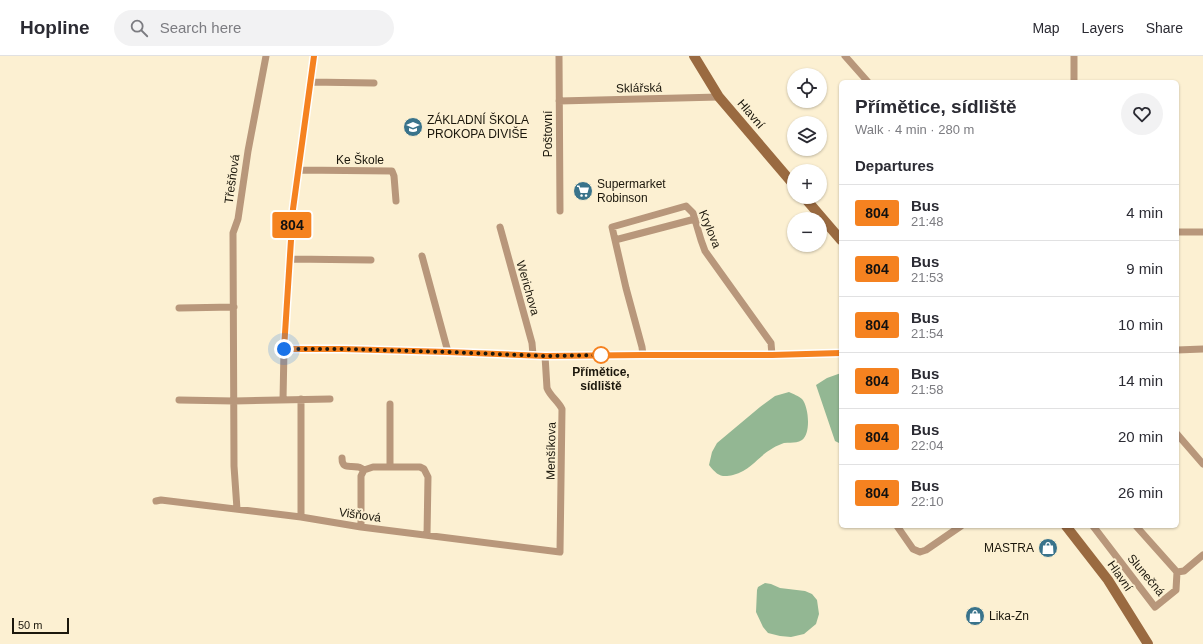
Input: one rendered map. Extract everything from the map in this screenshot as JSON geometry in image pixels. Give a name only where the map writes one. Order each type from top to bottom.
[{"type":"main road","name":"Hlavní","points":[[694,56],[719,98],[787,177]]},
{"type":"main road","points":[[810,204],[839,238]]},
{"type":"main road","name":"Hlavní","points":[[1068,528],[1108,580],[1148,644]]},
{"type":"street","name":"Třešňová","points":[[237,509],[234,466],[233,233],[238,219],[248,151],[266,56]]},
{"type":"street","points":[[283,400],[284,349],[293,209],[314,56]]},
{"type":"street","name":"Poštovní","points":[[559,56],[560,211]]},
{"type":"street","points":[[845,56],[866,80]]},
{"type":"street","points":[[1074,56],[1074,80]]},
{"type":"street","points":[[310,82],[374,83]]},
{"type":"street","name":"Sklářská","points":[[559,100],[719,98]]},
{"type":"street","name":"Ke Škole","points":[[298,170],[392,171],[394,176],[396,201]]},
{"type":"street","name":"Krylova","points":[[643,355],[612,228],[686,206],[693,212],[705,251],[771,343],[772,355]]},
{"type":"street","points":[[615,240],[695,218]]},
{"type":"street","name":"Werichova","points":[[500,227],[532,343],[533,355]]},
{"type":"street","points":[[1179,232],[1203,232]]},
{"type":"street","points":[[422,256],[448,352]]},
{"type":"street","points":[[290,259],[371,260]]},
{"type":"street","points":[[179,308],[234,307]]},
{"type":"street","points":[[1179,350],[1203,348]]},
{"type":"street","points":[[284,349],[343,349],[545,356],[772,355],[839,353]]},
{"type":"street","name":"Menšíkova","points":[[545,356],[547,388],[562,409],[560,552]]},
{"type":"street","points":[[301,518],[302,399]]},
{"type":"street","points":[[179,400],[234,401],[330,399]]},
{"type":"street","points":[[390,404],[390,466]]},
{"type":"street","points":[[1179,436],[1203,464]]},
{"type":"street","points":[[342,458],[344,465],[359,467],[364,470]]},
{"type":"street","points":[[361,527],[361,476],[364,470],[373,467],[390,466],[420,467],[424,469],[428,477],[427,535]]},
{"type":"street","name":"Višňová","points":[[156,501],[161,500],[237,509],[361,527],[560,552]]},
{"type":"street","points":[[898,528],[913,549],[920,552],[926,550],[958,528]]},
{"type":"street","name":"Slunečná","points":[[1095,528],[1155,607],[1176,590],[1177,572],[1138,528]]},
{"type":"street","points":[[1177,572],[1184,571],[1203,555]]},
{"type":"shaded area","points":[[839,374],[839,443],[835,441],[816,385],[827,378]]},
{"type":"shaded area","points":[[789,392],[802,399],[806,408],[808,426],[805,437],[800,441],[784,443],[768,451],[745,470],[733,475],[722,476],[714,471],[709,465],[712,452],[717,443],[775,396]]},
{"type":"shaded area","points":[[765,583],[780,588],[805,591],[812,594],[817,600],[819,614],[816,624],[804,634],[791,637],[768,633],[763,627],[756,612],[757,590],[758,587]]},
{"type":"bus line","name":"804","points":[[314,56],[293,209],[284,349],[343,349],[545,356],[772,355],[839,353]]},
{"type":"place","name":"ZÁKLADNÍ ŠKOLA PROKOPA DIVIŠE","points":[[413,127]]},
{"type":"place","name":"Supermarket Robinson","points":[[583,191]]},
{"type":"place","name":"Přímětice, sídliště","points":[[601,355]]},
{"type":"place","name":"MASTRA","points":[[1048,548]]},
{"type":"place","name":"Lika-Zn","points":[[975,616]]},
{"type":"route","points":[[284,349],[343,349],[545,356],[601,355]]}]
